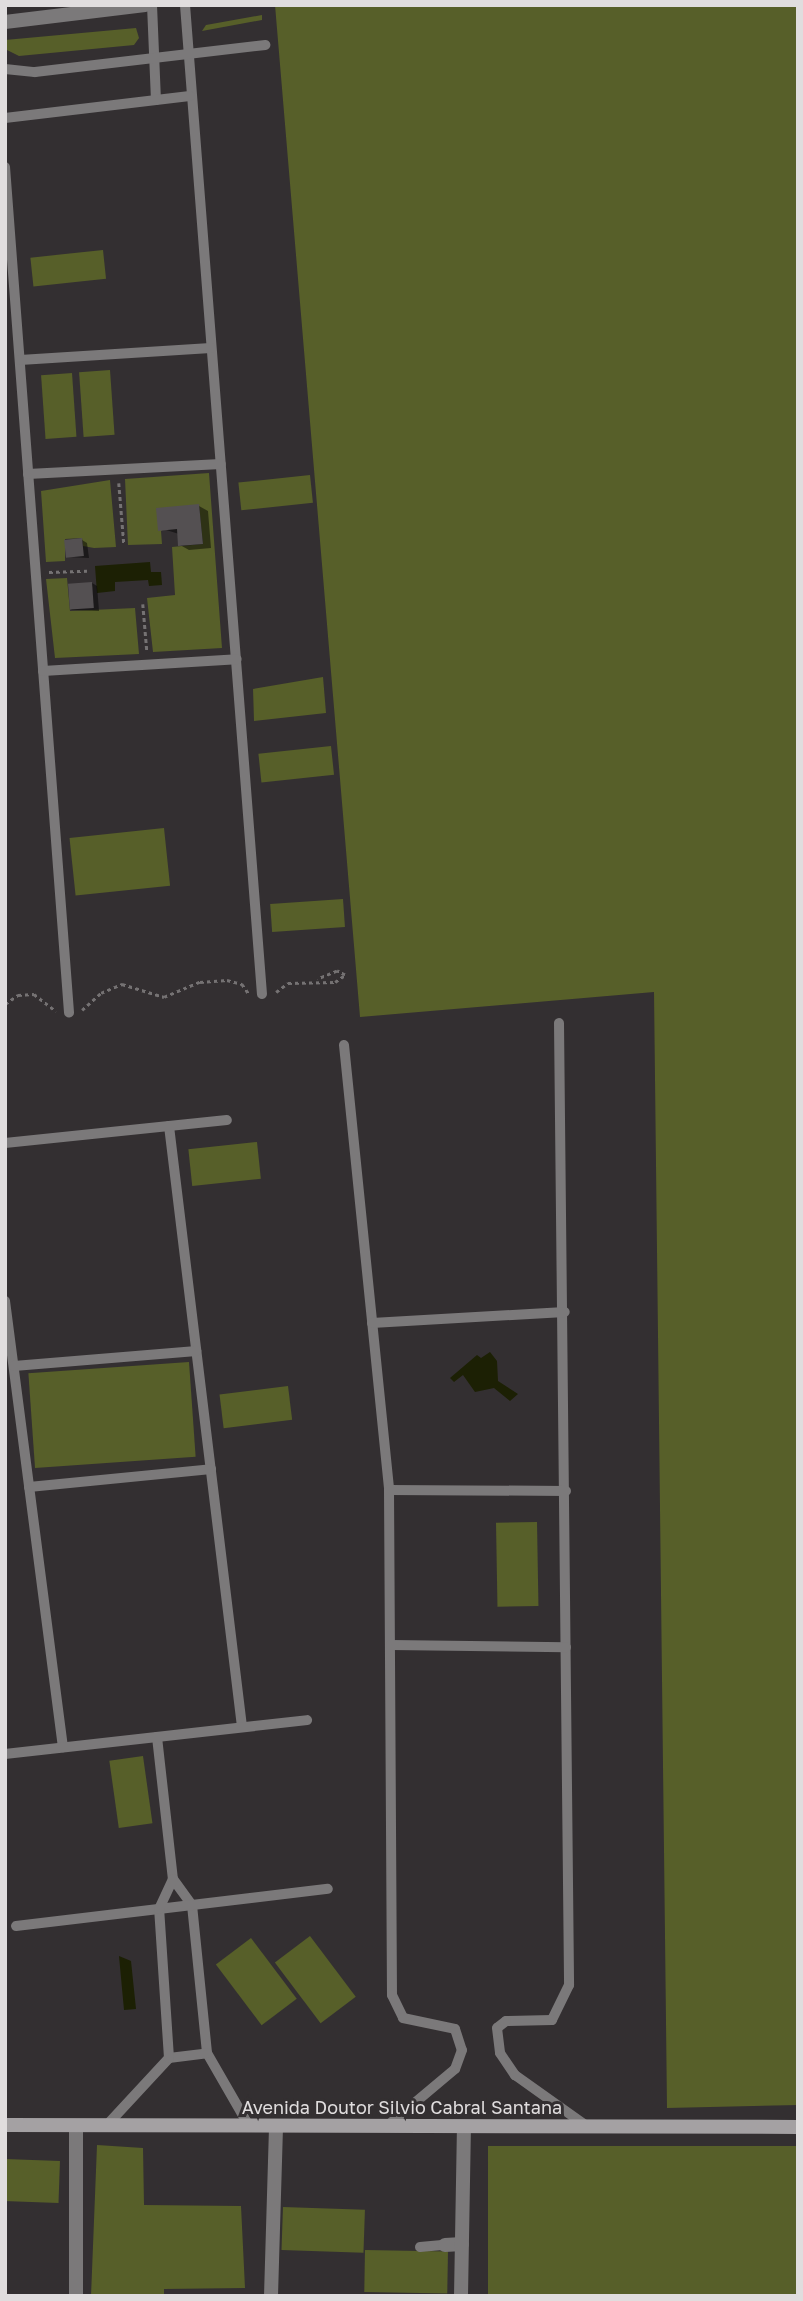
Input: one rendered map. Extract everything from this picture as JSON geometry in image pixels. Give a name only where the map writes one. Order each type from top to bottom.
[{"type":"street","points":[[5,22],[145,5]]},
{"type":"street","name":"Avenida Doutor Silvio Cabral Santana","points":[[5,2125],[798,2127]]},
{"type":"street","points":[[76,2126],[76,2296]]},
{"type":"street","points":[[271,2296],[276,2127]]},
{"type":"street","points":[[461,2296],[464,2127]]},
{"type":"street","points":[[445,2245],[462,2244]]},
{"type":"lane","points":[[152,5],[156,100]]},
{"type":"lane","points":[[185,5],[262,994]]},
{"type":"lane","points":[[5,69],[35,72],[265,45]]},
{"type":"lane","points":[[5,118],[190,96]]},
{"type":"lane","points":[[5,167],[69,1013]]},
{"type":"lane","points":[[20,359],[211,348]]},
{"type":"lane","points":[[28,474],[221,464]]},
{"type":"lane","points":[[43,671],[237,659]]},
{"type":"lane","points":[[559,1023],[565,1311],[569,1985],[552,2020],[506,2021],[497,2028],[500,2053],[515,2075],[587,2126]]},
{"type":"lane","points":[[344,1045],[389,1490],[392,1995],[403,2018],[455,2029],[462,2057],[455,2069],[386,2127]]},
{"type":"lane","points":[[5,1143],[227,1120]]},
{"type":"lane","points":[[169,1126],[242,1727]]},
{"type":"lane","points":[[5,1301],[63,1747]]},
{"type":"lane","points":[[372,1323],[565,1311]]},
{"type":"lane","points":[[14,1366],[197,1350]]},
{"type":"lane","points":[[29,1487],[211,1469]]},
{"type":"lane","points":[[389,1490],[566,1491]]},
{"type":"lane","points":[[391,1645],[566,1647]]},
{"type":"lane","points":[[5,1754],[307,1720]]},
{"type":"lane","points":[[157,1737],[173,1879],[192,1905],[207,2053],[249,2126]]},
{"type":"lane","points":[[169,2058],[159,1909],[173,1879]]},
{"type":"lane","points":[[16,1926],[328,1889]]},
{"type":"lane","points":[[107,2125],[169,2058],[207,2053]]},
{"type":"lane","points":[[420,2247],[445,2245]]},
{"type":"path","points":[[118,469],[124,544]]},
{"type":"path","points":[[35,573],[87,571]]},
{"type":"path","points":[[143,604],[148,665]]},
{"type":"path","points":[[5,1004],[18,995],[34,994],[58,1014],[78,1013],[115,985],[134,986],[164,997],[200,982],[227,980],[245,986],[248,994],[262,994],[275,993],[288,983],[318,979],[337,971],[345,975],[335,982],[318,979]]},
{"type":"green space","points":[[275,5],[798,5],[798,2105],[667,2108],[654,992],[360,1017]]},
{"type":"green space","points":[[262,15],[262,20],[202,31],[206,25]]},
{"type":"green space","points":[[136,28],[139,38],[134,45],[19,56],[5,49],[5,40]]},
{"type":"green space","points":[[103,250],[106,279],[33,286],[30,258]]},
{"type":"green space","points":[[110,370],[115,435],[84,437],[79,372]]},
{"type":"green space","points":[[72,373],[76,437],[46,439],[41,375]]},
{"type":"green space","points":[[209,473],[222,648],[153,652],[147,598],[175,595],[172,547],[203,544],[199,505],[161,531],[162,544],[128,545],[125,479]]},
{"type":"green space","points":[[310,475],[313,503],[241,510],[238,483]]},
{"type":"green space","points":[[110,480],[116,547],[94,548],[83,546],[82,538],[65,539],[65,561],[46,562],[41,491]]},
{"type":"green space","points":[[67,578],[70,611],[135,608],[139,654],[55,658],[46,579]]},
{"type":"green space","points":[[323,677],[326,713],[254,721],[253,689]]},
{"type":"green space","points":[[331,746],[334,775],[261,782],[258,754]]},
{"type":"green space","points":[[164,828],[170,886],[76,896],[70,838]]},
{"type":"green space","points":[[343,899],[345,927],[272,932],[270,904]]},
{"type":"green space","points":[[257,1142],[261,1179],[192,1186],[188,1149]]},
{"type":"green space","points":[[189,1362],[196,1457],[35,1468],[28,1373]]},
{"type":"green space","points":[[288,1386],[292,1420],[224,1428],[220,1394]]},
{"type":"green space","points":[[537,1522],[538,1606],[497,1607],[496,1523]]},
{"type":"green space","points":[[143,1756],[152,1823],[119,1828],[109,1761]]},
{"type":"green space","points":[[310,1936],[356,1997],[321,2023],[275,1962]]},
{"type":"green space","points":[[251,1938],[297,1999],[262,2025],[216,1964]]},
{"type":"green space","points":[[97,2145],[143,2148],[144,2205],[241,2206],[245,2288],[164,2289],[164,2296],[91,2296]]},
{"type":"green space","points":[[488,2146],[798,2146],[798,2296],[488,2296]]},
{"type":"green space","points":[[5,2159],[60,2161],[59,2203],[5,2201]]},
{"type":"green space","points":[[283,2207],[365,2210],[363,2253],[281,2250]]},
{"type":"green space","points":[[365,2250],[448,2251],[447,2293],[364,2292]]},
{"type":"shaded area","points":[[150,562],[151,572],[161,572],[162,585],[149,586],[148,580],[115,582],[115,591],[97,593],[95,566]]},
{"type":"shaded area","points":[[490,1352],[497,1361],[498,1381],[518,1394],[510,1401],[494,1388],[475,1392],[463,1375],[454,1382],[450,1378],[477,1355],[481,1358]]},
{"type":"shaded area","points":[[119,1956],[131,1961],[136,2009],[124,2010]]},
{"type":"building","points":[[199,504],[203,544],[178,546],[177,529],[158,531],[156,508]]},
{"type":"building","points":[[82,538],[84,556],[66,558],[64,540]]},
{"type":"building","points":[[92,582],[94,608],[70,610],[68,584]]}]
